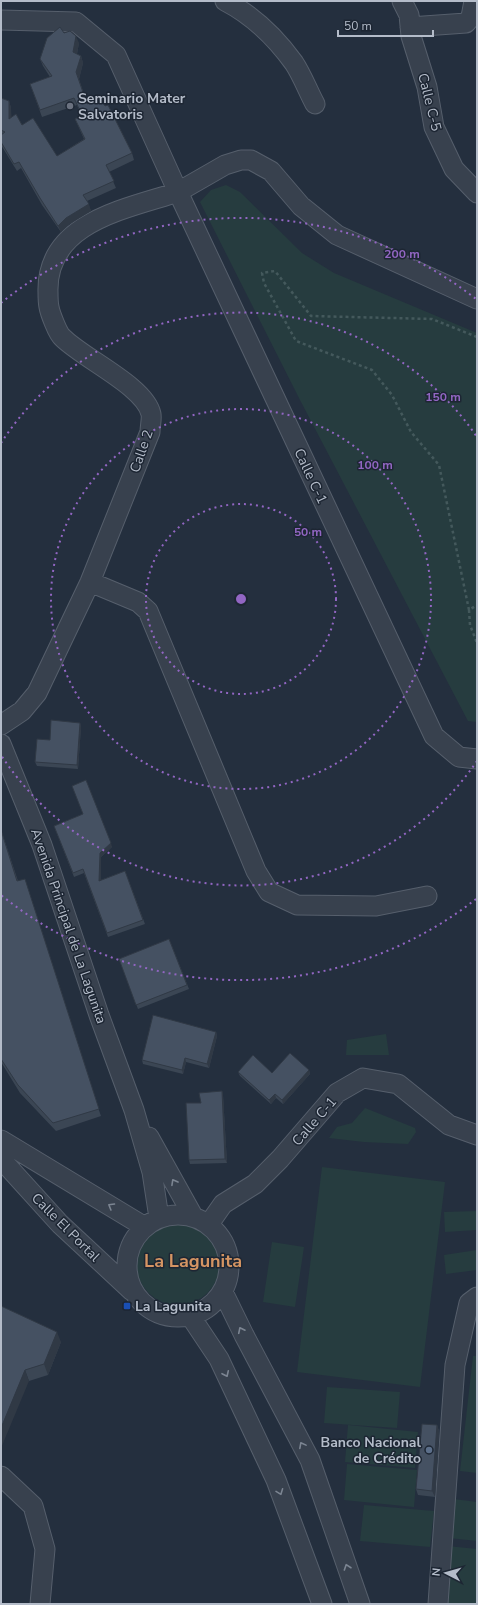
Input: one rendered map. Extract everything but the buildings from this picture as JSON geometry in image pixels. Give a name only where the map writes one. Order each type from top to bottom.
[{"type":"street","name":"Calle C-5","points":[[402,1],[408,15],[427,87],[434,127],[454,169],[477,193]]},
{"type":"street","points":[[410,27],[466,23],[472,16],[474,1]]},
{"type":"street","points":[[221,5],[244,11],[273,38],[294,63],[315,104]]},
{"type":"street","name":"Calle C-1","points":[[1,20],[76,22],[116,55],[178,192],[434,736],[459,757],[477,759]]},
{"type":"street","name":"Calle 2","points":[[1,725],[22,711],[37,693],[90,582],[150,432],[151,414],[146,404],[133,390],[61,337],[49,307],[48,282],[53,261],[65,241],[98,218],[178,192],[225,165],[241,160],[251,160],[271,171],[301,206],[337,235],[477,299]]},
{"type":"street","points":[[90,582],[138,602],[148,611],[256,871],[269,892],[296,905],[376,906],[428,896]]},
{"type":"street","name":"Avenida Principal de La Lagunita","points":[[1,744],[42,845],[99,1016],[134,1110],[152,1172],[152,1222]]},
{"type":"street","name":"Calle C-1","points":[[201,1220],[255,1184],[280,1159],[337,1093],[363,1078],[398,1084],[449,1125],[477,1135]]},
{"type":"street","name":"Avenida Principal de La Lagunita","points":[[134,1110],[201,1220],[225,1244],[230,1268],[223,1292]]},
{"type":"street","points":[[1,1140],[152,1222]]},
{"type":"street","name":"Calle El Portal","points":[[1,1159],[60,1224],[133,1292]]},
{"type":"street","points":[[201,1220],[176,1214],[152,1222],[130,1246],[126,1269],[133,1292],[145,1306],[159,1315],[175,1318],[191,1317],[223,1292],[310,1460],[360,1604]]},
{"type":"street","points":[[438,1604],[455,1365],[469,1303],[477,1297]]},
{"type":"street","points":[[191,1317],[219,1359],[276,1480],[322,1604]]},
{"type":"street","points":[[1,1476],[33,1506],[46,1549],[40,1604]]},
{"type":"path","points":[[477,337],[432,319],[311,316],[275,272],[262,273],[264,283],[296,341],[372,370],[392,394],[412,432],[439,465],[470,625],[477,643]]},
{"type":"path","points":[[468,610],[477,605]]},
{"type":"green space","points":[[226,185],[240,192],[302,253],[334,273],[477,333],[477,722],[468,721],[300,400],[200,202],[211,190]]},
{"type":"green space","points":[[386,1034],[389,1055],[346,1055],[347,1040]]},
{"type":"green space","points":[[365,1108],[415,1128],[416,1132],[408,1144],[364,1142],[329,1138],[337,1127],[352,1123]]},
{"type":"green space","points":[[322,1167],[445,1182],[420,1387],[297,1372]]},
{"type":"green space","points":[[477,1211],[477,1230],[445,1232],[444,1212]]},
{"type":"green space","points":[[178,1221],[194,1224],[208,1233],[217,1247],[220,1263],[217,1279],[208,1293],[194,1302],[178,1305],[162,1302],[148,1293],[139,1279],[136,1263],[139,1247],[148,1233],[162,1224]]},
{"type":"green space","points":[[272,1242],[304,1247],[295,1307],[263,1302]]},
{"type":"green space","points":[[477,1250],[477,1270],[446,1274],[444,1255]]},
{"type":"green space","points":[[473,1356],[477,1356],[477,1473],[460,1471]]},
{"type":"green space","points":[[327,1387],[400,1392],[397,1428],[324,1423]]},
{"type":"green space","points":[[348,1425],[418,1432],[415,1468],[345,1462]]},
{"type":"green space","points":[[347,1464],[417,1470],[414,1507],[344,1500]]},
{"type":"green space","points":[[454,1499],[477,1502],[477,1541],[449,1538]]},
{"type":"green space","points":[[364,1505],[434,1511],[430,1547],[360,1541]]},
{"type":"green space","points":[[447,1546],[477,1549],[477,1604],[441,1604]]},
{"type":"place","name":"Seminario Mater Salvatoris","points":[[70,106]]},
{"type":"place","name":"La Lagunita","points":[[127,1306]]},
{"type":"place","name":"Banco Nacional de Crédito","points":[[429,1450]]},
{"type":"district","name":"La Lagunita","points":[[193,1261]]}]
